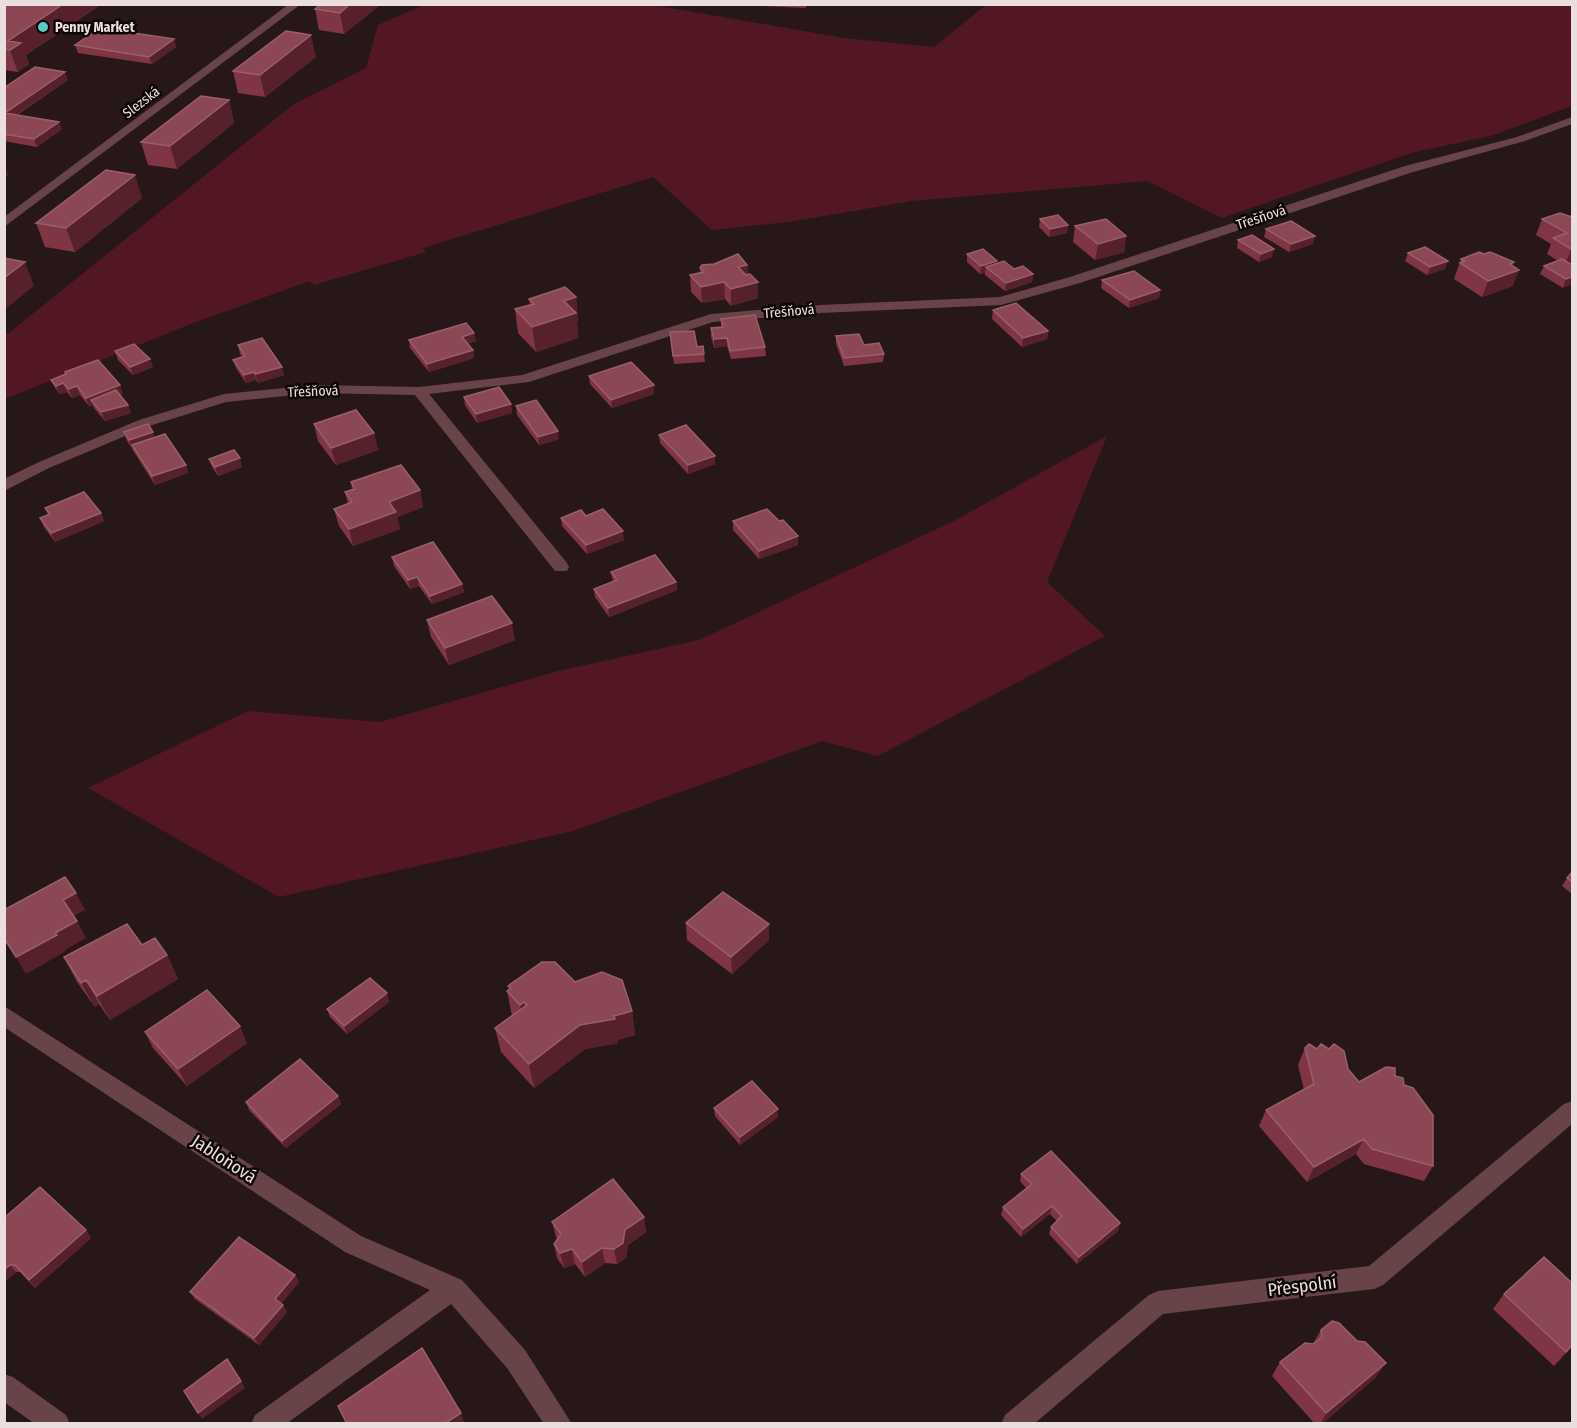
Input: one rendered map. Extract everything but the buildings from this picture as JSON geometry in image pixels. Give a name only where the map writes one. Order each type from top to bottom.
[{"type":"street","name":"Slezská","points":[[4,223],[296,4]]},
{"type":"street","name":"Třešňová","points":[[4,486],[44,465],[144,423],[224,398],[314,389],[419,391],[524,379],[711,318],[820,309],[1001,301],[1075,280],[1416,166],[1521,139],[1572,120]]},
{"type":"street","points":[[419,391],[561,567]]},
{"type":"street","name":"Jabloňová","points":[[4,1015],[353,1244],[453,1288],[516,1359],[560,1424]]},
{"type":"street","name":"Přespolní","points":[[1014,1424],[1158,1303],[1374,1277],[1572,1111]]},
{"type":"street","points":[[264,1424],[453,1288]]},
{"type":"street","points":[[4,1386],[57,1424]]},
{"type":"shaded area","points":[[1031,4],[1572,5],[1572,106],[1494,135],[1411,153],[1222,218],[1148,181],[912,201],[788,222],[712,230],[653,177],[423,248],[426,252],[314,285],[310,281],[193,323],[5,399],[5,336],[294,104],[366,68],[378,25],[423,5],[653,5],[844,38],[934,47],[985,6]]},
{"type":"shaded area","points":[[1107,436],[1047,582],[1105,636],[878,756],[822,741],[573,831],[279,897],[88,788],[248,711],[380,722],[558,671],[699,640],[952,522]]},
{"type":"place","name":"Penny Market","points":[[43,27]]}]
